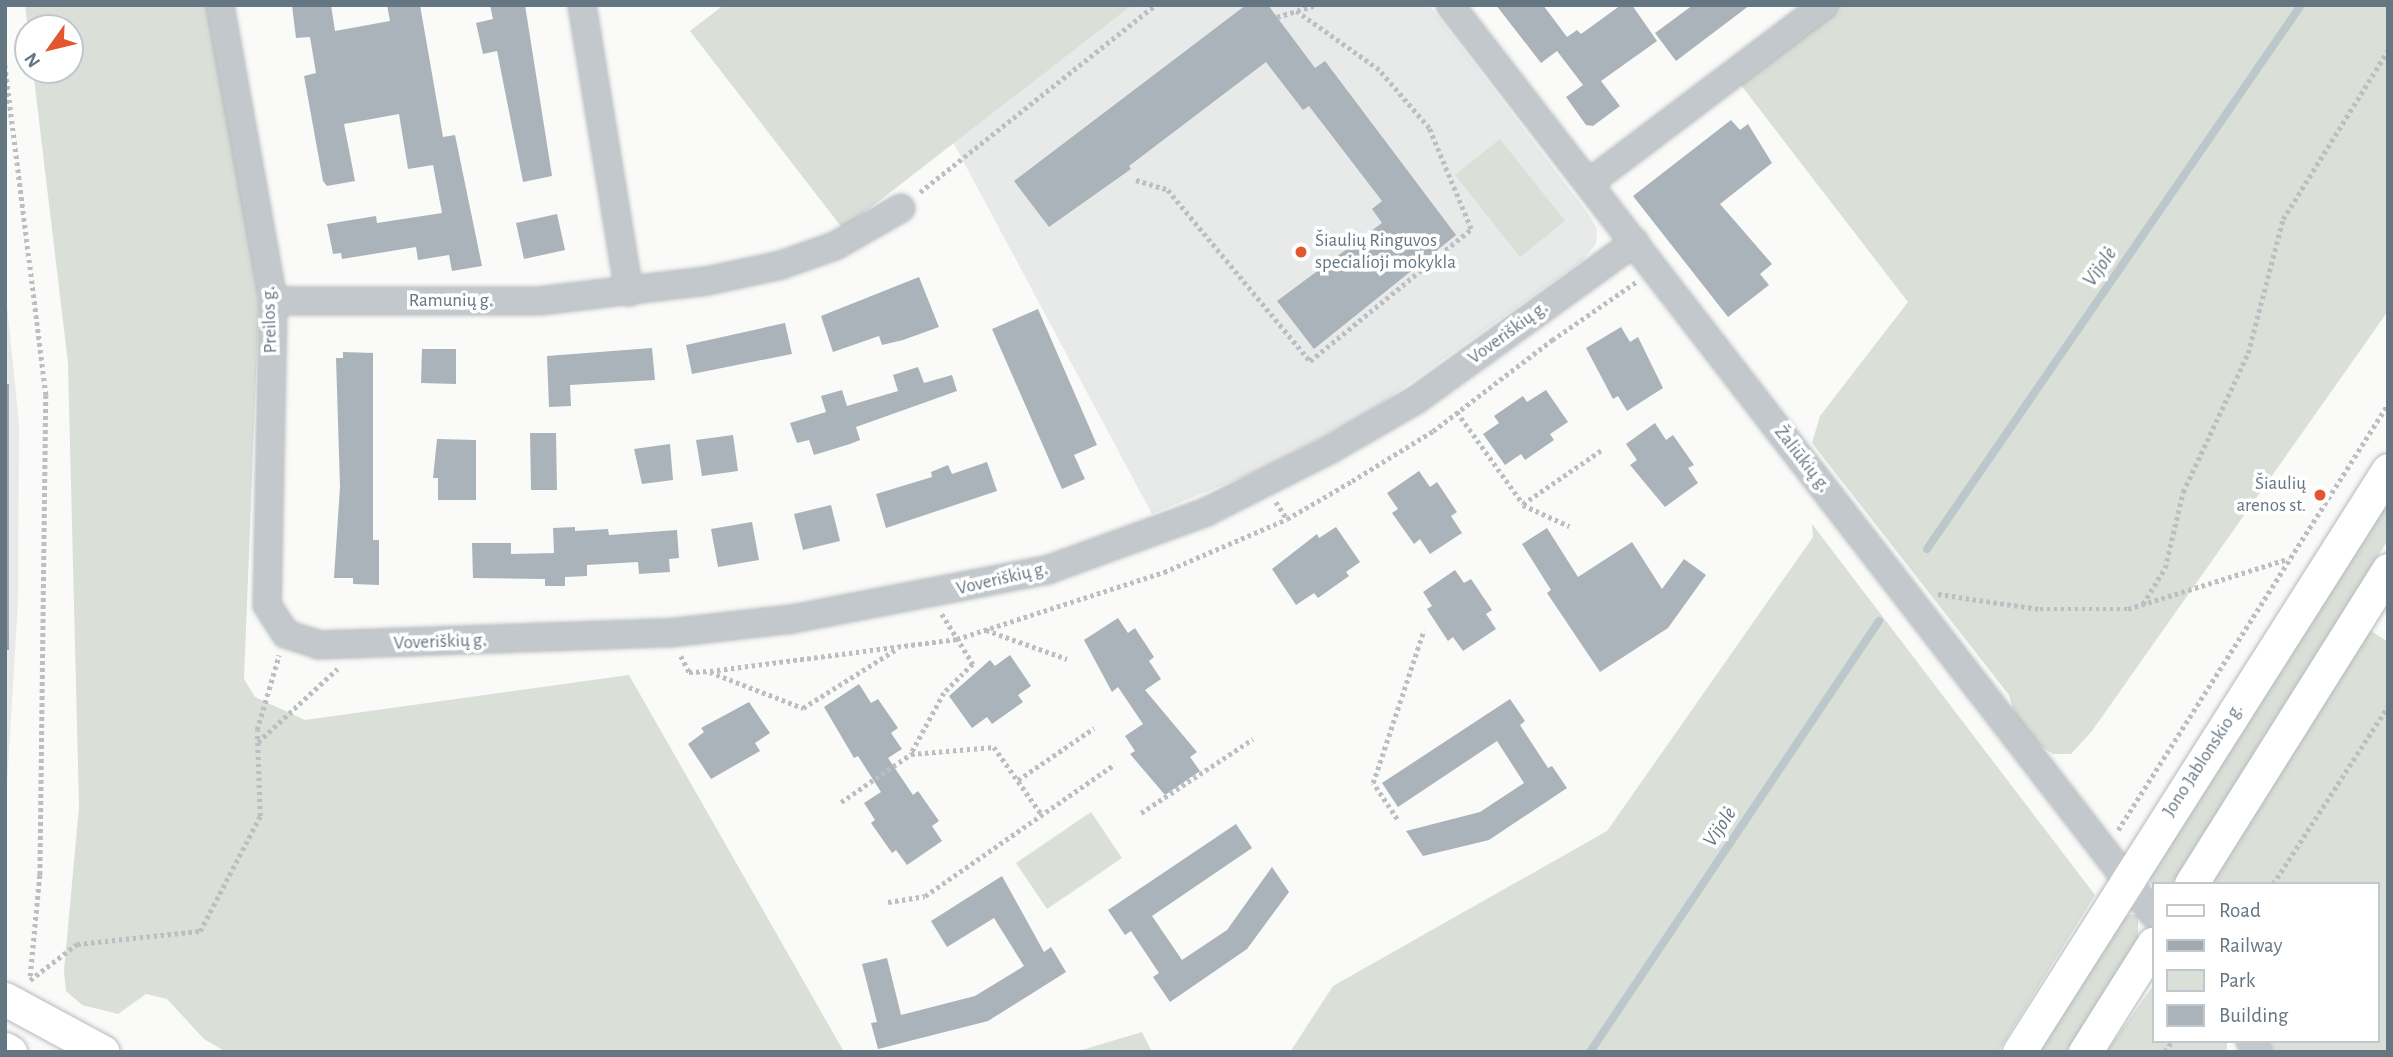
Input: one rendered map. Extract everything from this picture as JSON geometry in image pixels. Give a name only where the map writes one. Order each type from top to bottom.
[{"type":"main road","name":"Jono Jablonskio g.","points":[[2019,1052],[2388,470]]},
{"type":"main road","points":[[2192,882],[2388,570]]},
{"type":"main road","points":[[2085,1052],[2152,946]]},
{"type":"main road","points":[[21,990],[103,1052]]},
{"type":"main road","points":[[5,1049],[10,1052]]},
{"type":"street","name":"Preilos g.","points":[[220,5],[273,301],[267,605],[286,634]]},
{"type":"street","points":[[582,5],[629,292]]},
{"type":"street","name":"Žaliūkių g.","points":[[1450,5],[2152,913]]},
{"type":"street","points":[[1589,183],[1824,5]]},
{"type":"street","name":"Ramunių g.","points":[[273,301],[539,301],[629,292],[781,265],[835,246],[901,208]]},
{"type":"street","name":"Voveriškių g.","points":[[286,634],[319,645],[363,645],[669,633],[930,596],[1047,570],[1194,517],[1266,485],[1416,400],[1635,242]]},
{"type":"path","points":[[901,208],[967,151],[1154,5]]},
{"type":"path","points":[[1277,17],[1314,6]]},
{"type":"path","points":[[1136,180],[1168,190],[1310,361],[1471,229],[1429,128],[1379,69],[1296,11]]},
{"type":"path","points":[[2143,604],[2165,568],[2183,492],[2248,353],[2283,219],[2388,50]]},
{"type":"path","points":[[5,65],[46,395],[40,875],[21,990]]},
{"type":"path","points":[[2105,852],[2388,404]]},
{"type":"path","points":[[1457,412],[1522,504],[1569,526]]},
{"type":"path","points":[[1522,504],[1603,449]]},
{"type":"path","points":[[1905,592],[2040,610],[2128,609],[2289,559]]},
{"type":"path","points":[[841,802],[911,754],[944,693],[973,664],[930,596]]},
{"type":"path","points":[[985,630],[1068,659]]},
{"type":"path","points":[[1397,819],[1373,783],[1424,630]]},
{"type":"path","points":[[21,990],[77,944],[200,931],[260,816],[257,730],[286,634]]},
{"type":"path","points":[[258,742],[363,645]]},
{"type":"path","points":[[710,671],[803,708],[896,649]]},
{"type":"path","points":[[2274,882],[2388,706]]},
{"type":"path","points":[[1017,780],[1094,729]]},
{"type":"path","points":[[1141,813],[1253,739]]},
{"type":"path","points":[[911,754],[994,747],[1042,815]]},
{"type":"path","points":[[888,902],[925,896],[1115,764]]},
{"type":"shaded area","name":"Šiaulių Ringuvos specialioji mokykla","points":[[724,5],[1429,5],[1590,216],[1597,229],[1596,244],[1583,260],[1369,412],[1262,469],[1152,514],[954,144],[690,31]]},
{"type":"shaded area","points":[[5,286],[19,424],[18,602],[5,816]]},
{"type":"green space","points":[[25,5],[213,5],[259,300],[244,679],[255,697],[305,720],[629,675],[844,1052],[226,1052],[204,1039],[167,999],[146,994],[118,1014],[82,1005],[66,991],[64,971],[79,807],[68,363],[35,84],[84,84],[84,14],[26,14]]},
{"type":"green space","points":[[724,5],[1132,5],[843,229],[690,31]]},
{"type":"green space","points":[[1824,5],[2388,5],[2388,311],[2092,731],[2071,754],[2053,754],[2039,745],[2015,716],[2009,695],[1812,443],[1820,416],[1908,302],[1734,76]]},
{"type":"green space","points":[[1500,139],[1565,221],[1520,257],[1455,175]]},
{"type":"green space","points":[[2388,498],[2388,540],[2173,882],[2152,882],[2152,886],[2149,877]]},
{"type":"green space","points":[[1812,524],[2095,895],[1998,1052],[1290,1052],[1333,986],[1607,831],[1813,537]]},
{"type":"green space","points":[[2368,629],[2388,642],[2388,1052],[2274,1052],[2267,1043],[2379,1043],[2379,882],[2213,882]]},
{"type":"green space","points":[[1091,812],[1122,858],[1047,909],[1016,863]]},
{"type":"green space","points":[[2130,914],[2138,916],[2138,938],[2066,1052],[2037,1052],[2119,920]]},
{"type":"green space","points":[[2152,987],[2152,1043],[2227,1043],[2227,1052],[2106,1052]]},
{"type":"green space","points":[[1142,1032],[1152,1052],[1075,1052]]},
{"type":"building","points":[[292,5],[331,5],[335,31],[390,21],[387,5],[420,5],[443,137],[455,135],[482,266],[452,271],[449,255],[418,260],[416,247],[342,259],[341,253],[333,254],[327,224],[376,216],[377,223],[442,213],[433,165],[408,169],[399,114],[344,124],[355,181],[327,186],[323,181],[304,76],[316,73],[310,37],[296,38]]},
{"type":"building","points":[[490,5],[525,5],[552,176],[523,182],[497,51],[483,54],[476,23],[493,19]]},
{"type":"building","points":[[1246,5],[1268,5],[1315,68],[1325,61],[1456,235],[1314,349],[1277,301],[1382,223],[1372,209],[1382,201],[1309,106],[1303,110],[1266,62],[1129,166],[1131,169],[1049,227],[1014,181]]},
{"type":"building","points":[[1496,5],[1543,5],[1567,37],[1577,30],[1581,34],[1621,5],[1632,5],[1657,41],[1601,81],[1620,106],[1593,126],[1586,125],[1566,97],[1583,85],[1557,51],[1541,63]]},
{"type":"building","points":[[1693,5],[1750,5],[1676,61],[1655,33]]},
{"type":"building","points":[[1731,120],[1740,130],[1748,124],[1772,163],[1720,204],[1772,264],[1760,274],[1769,285],[1728,317],[1633,196]]},
{"type":"building","points":[[557,214],[565,250],[524,259],[516,223]]},
{"type":"building","points":[[919,277],[939,327],[882,345],[879,336],[833,352],[821,316]]},
{"type":"building","points":[[1038,309],[1097,445],[1074,455],[1085,479],[1062,489],[992,329]]},
{"type":"building","points":[[785,323],[792,354],[692,374],[686,345]]},
{"type":"building","points":[[1621,327],[1630,342],[1638,337],[1663,388],[1627,411],[1618,396],[1613,399],[1586,348]]},
{"type":"building","points":[[652,348],[655,380],[570,385],[571,406],[549,407],[547,356]]},
{"type":"building","points":[[422,349],[456,349],[456,384],[421,383]]},
{"type":"building","points":[[343,352],[373,353],[373,540],[379,540],[379,585],[353,584],[353,578],[334,578],[340,487],[336,358],[343,358]]},
{"type":"building","points":[[918,367],[924,383],[952,375],[957,391],[856,427],[860,440],[850,444],[814,455],[809,440],[797,443],[790,423],[826,412],[821,396],[842,390],[847,406],[898,391],[893,375]]},
{"type":"building","points":[[1546,390],[1568,422],[1550,434],[1554,440],[1525,460],[1521,454],[1505,465],[1483,434],[1499,423],[1494,416],[1523,396],[1527,402]]},
{"type":"building","points":[[1655,423],[1666,440],[1673,435],[1694,465],[1688,468],[1698,483],[1665,507],[1630,465],[1637,460],[1626,444]]},
{"type":"building","points":[[530,433],[556,433],[557,490],[531,490]]},
{"type":"building","points":[[733,435],[738,471],[702,476],[696,440]]},
{"type":"building","points":[[437,439],[476,440],[476,500],[438,500],[438,478],[433,478]]},
{"type":"building","points":[[670,444],[673,480],[642,484],[634,449]]},
{"type":"building","points":[[987,462],[997,491],[886,528],[876,494],[932,477],[931,472],[948,465],[952,474]]},
{"type":"building","points":[[1419,471],[1430,487],[1437,482],[1457,512],[1451,516],[1462,533],[1430,554],[1420,539],[1414,544],[1392,513],[1398,509],[1387,493]]},
{"type":"building","points":[[831,505],[840,541],[803,550],[794,514]]},
{"type":"building","points":[[752,522],[759,560],[718,567],[711,529]]},
{"type":"building","points":[[575,527],[575,531],[608,529],[609,535],[677,530],[679,558],[669,559],[670,572],[639,574],[638,562],[587,565],[587,576],[565,577],[565,586],[545,586],[545,579],[473,578],[472,543],[511,543],[511,554],[554,553],[553,528]]},
{"type":"building","points":[[1336,527],[1360,562],[1346,572],[1349,576],[1318,598],[1314,593],[1296,605],[1272,569],[1317,534],[1319,538]]},
{"type":"building","points":[[1547,528],[1578,577],[1632,542],[1662,589],[1684,559],[1706,575],[1668,628],[1600,672],[1547,593],[1551,590],[1522,544]]},
{"type":"building","points":[[1455,570],[1464,583],[1471,579],[1492,610],[1486,614],[1496,629],[1463,651],[1453,637],[1448,641],[1427,609],[1432,606],[1423,592]]},
{"type":"building","points":[[1118,618],[1128,633],[1135,628],[1154,657],[1149,661],[1161,679],[1145,690],[1197,752],[1190,757],[1200,771],[1165,795],[1130,754],[1135,751],[1125,736],[1143,724],[1118,687],[1112,692],[1084,640]]},
{"type":"building","points":[[1010,655],[1031,686],[1018,695],[1023,702],[992,724],[987,717],[972,728],[949,696],[990,660],[995,666]]},
{"type":"building","points":[[859,684],[871,703],[878,699],[898,728],[891,733],[902,749],[888,758],[913,795],[918,791],[939,821],[932,826],[942,841],[907,865],[896,850],[892,853],[871,823],[875,820],[864,803],[881,792],[858,756],[854,758],[824,707]]},
{"type":"building","points":[[1510,699],[1525,721],[1520,725],[1548,768],[1552,766],[1567,788],[1489,840],[1423,856],[1406,831],[1480,812],[1524,783],[1497,741],[1398,807],[1382,783]]},
{"type":"building","points":[[749,702],[770,733],[755,743],[760,751],[711,779],[688,744],[704,732],[701,728]]},
{"type":"building","points":[[1236,824],[1252,848],[1152,916],[1182,960],[1227,930],[1272,867],[1289,892],[1247,949],[1170,1002],[1153,977],[1159,973],[1131,931],[1125,935],[1108,910]]},
{"type":"building","points":[[1002,876],[1044,952],[1051,947],[1066,972],[988,1021],[878,1049],[871,1023],[877,1022],[862,964],[887,958],[901,1015],[975,996],[1024,966],[994,918],[947,947],[931,921]]},
{"type":"waterway","name":"Vijolė","points":[[1927,549],[2301,5]]},
{"type":"waterway","name":"Vijolė","points":[[1590,1052],[1879,621]]},
{"type":"railway","points":[[5,384],[5,650]]},
{"type":"place","name":"Šiaulių Ringuvos specialioji mokykla","points":[[1301,252]]},
{"type":"place","name":"Šiaulių arenos st.","points":[[2320,495]]}]
